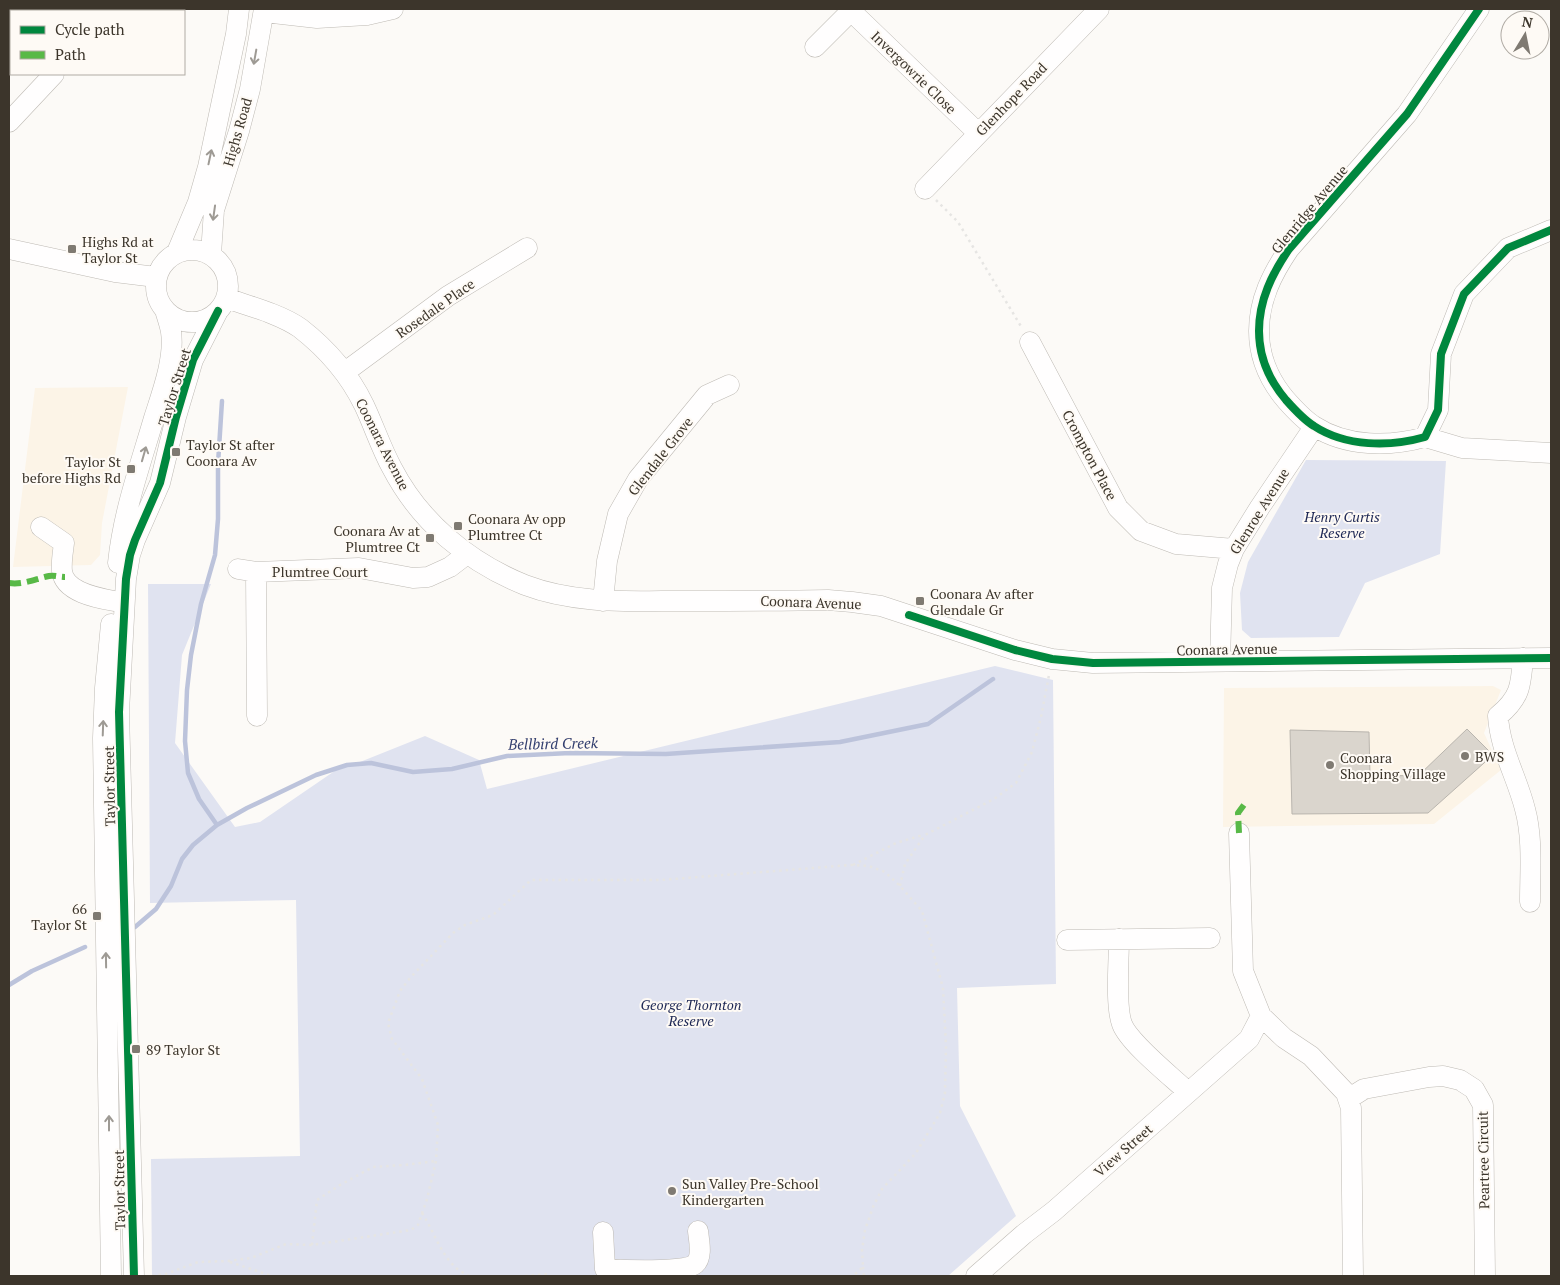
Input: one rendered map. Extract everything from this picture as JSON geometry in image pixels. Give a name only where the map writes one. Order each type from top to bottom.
[{"type":"street","name":"Highs Road","points":[[177,252],[198,202],[208,167],[236,34],[239,9]]},
{"type":"street","points":[[264,10],[317,18],[367,15],[393,9]]},
{"type":"street","name":"Glenhope Road","points":[[925,189],[1099,9]]},
{"type":"street","name":"Glenridge Avenue","points":[[1425,437],[1408,442],[1367,443],[1334,436],[1314,427],[1294,409],[1275,387],[1262,361],[1259,330],[1263,298],[1274,272],[1289,249],[1407,114],[1480,9]]},
{"type":"street","name":"Highs Road","points":[[211,254],[215,205],[239,131],[250,89],[264,10]]},
{"type":"street","name":"Invergowrie Close","points":[[815,47],[852,10],[978,134]]},
{"type":"street","points":[[9,122],[53,75]]},
{"type":"street","points":[[1551,230],[1508,248],[1464,294],[1441,354],[1438,410],[1425,437],[1462,448],[1551,453]]},
{"type":"street","name":"Rosedale Place","points":[[345,372],[448,296],[527,248]]},
{"type":"street","points":[[9,249],[115,272],[156,277]]},
{"type":"street","points":[[188,249],[200,250],[211,254],[220,262],[226,273],[229,286],[222,305],[209,318],[197,322],[185,322],[174,318],[165,310],[157,295],[156,277],[160,267],[177,252],[188,249]]},
{"type":"street","name":"Coonara Avenue","points":[[222,305],[265,312],[298,327],[330,354],[345,372],[365,406],[391,467],[406,492],[422,513],[440,532],[467,554],[525,585],[552,593],[603,602],[828,600],[852,602],[890,609],[1015,650],[1052,660],[1093,663],[1551,658]]},
{"type":"street","name":"Taylor Street","points":[[134,1276],[119,712],[126,579],[135,540],[160,483],[176,417],[193,360],[222,305]]},
{"type":"street","name":"Taylor Street","points":[[111,1276],[103,738],[105,688],[120,540],[163,391],[171,351],[171,332],[165,310]]},
{"type":"street","name":"Crompton Place","points":[[1030,342],[1118,508],[1142,530],[1176,544],[1234,549]]},
{"type":"street","name":"Glendale Grove","points":[[603,602],[607,561],[618,514],[638,479],[706,396],[729,385]]},
{"type":"street","name":"Glenroe Avenue","points":[[1220,662],[1222,588],[1234,549],[1314,427]]},
{"type":"street","points":[[41,527],[64,543],[62,573],[71,586],[96,598],[114,600]]},
{"type":"street","name":"Plumtree Court","points":[[257,716],[247,570],[359,568],[413,578],[428,576],[450,567],[467,554]]},
{"type":"street","points":[[1523,658],[1522,683],[1517,698],[1498,716],[1499,733],[1504,752],[1519,790],[1529,827],[1530,902]]},
{"type":"street","points":[[1239,833],[1243,971],[1261,1016],[1284,1038],[1311,1056],[1346,1093],[1351,1108],[1353,1276]]},
{"type":"street","points":[[1067,940],[1210,938]]},
{"type":"street","points":[[1119,939],[1119,1011],[1122,1025],[1132,1040],[1188,1092]]},
{"type":"street","name":"View Street","points":[[976,1276],[1024,1234],[1054,1211],[1249,1039],[1261,1016]]},
{"type":"street","name":"Peartree Circuit","points":[[1348,1099],[1364,1089],[1429,1077],[1443,1076],[1460,1080],[1474,1089],[1483,1105],[1485,1276]]},
{"type":"street","points":[[603,1232],[605,1273],[686,1269],[696,1264],[700,1256],[698,1231]]},
{"type":"path","points":[[925,189],[958,222],[1030,342]]},
{"type":"path","points":[[851,865],[896,843],[925,835],[994,799],[1016,783],[1032,752],[1052,660]]},
{"type":"path","points":[[900,886],[905,864],[925,835]]},
{"type":"path","points":[[152,1276],[166,1274],[198,1262],[251,1258],[286,1244],[312,1245],[411,1230],[418,1225],[436,1161],[438,1125],[422,1079],[392,1040],[388,1023],[400,991],[453,933],[465,925],[492,915],[531,880],[661,880],[851,865],[869,866],[885,872],[922,911],[943,988],[946,1046],[945,1093],[940,1113],[916,1153],[882,1189],[873,1207],[865,1230],[862,1250],[864,1276]]},
{"type":"path","points":[[312,1245],[317,1200],[373,1167],[436,1161]]},
{"type":"path","points":[[422,1212],[433,1230],[440,1248],[454,1266],[469,1276]]},
{"type":"path","points":[[228,1261],[272,1276]]},
{"type":"path","points":[[853,1276],[863,1267]]},
{"type":"path","points":[[525,1276],[549,1274]]},
{"type":"shaded area","points":[[128,387],[102,523],[100,555],[91,565],[13,567],[35,388]]},
{"type":"shaded area","name":"Coonara Shopping Village","points":[[1493,686],[1501,690],[1484,733],[1501,770],[1434,824],[1223,827],[1224,688]]},
{"type":"green space","name":"Henry Curtis Reserve","points":[[1306,460],[1446,461],[1440,554],[1365,583],[1339,637],[1251,638],[1242,630],[1240,593],[1248,562]]},
{"type":"green space","name":"George Thornton Reserve","points":[[148,584],[211,584],[182,655],[175,743],[235,827],[260,822],[339,768],[360,762],[425,736],[479,760],[487,789],[995,666],[1053,680],[1056,984],[957,988],[960,1106],[1016,1216],[948,1276],[152,1276],[151,1159],[300,1156],[296,900],[150,903]]},
{"type":"building","name":"Coonara Shopping Village","points":[[1467,729],[1493,755],[1428,813],[1292,814],[1290,730],[1369,732],[1370,775],[1418,776]]},
{"type":"waterway","points":[[217,825],[199,799],[188,773],[185,741],[187,690],[191,655],[201,604],[215,555],[222,401]]},
{"type":"waterway","name":"Bellbird Creek","points":[[135,927],[156,909],[171,886],[182,859],[193,845],[217,825],[247,808],[316,775],[347,765],[371,763],[413,772],[452,769],[507,756],[570,753],[666,754],[840,742],[928,724],[993,679]]},
{"type":"waterway","name":"Bellbird Creek","points":[[9,985],[32,971],[85,947]]},
{"type":"marked path","points":[[9,583],[51,576],[65,577]]},
{"type":"marked path","points":[[1239,833],[1238,813],[1246,802]]},
{"type":"cycle path","points":[[1479,9],[1407,114],[1289,249],[1277,268],[1264,298],[1259,331],[1263,359],[1270,376],[1286,400],[1299,414],[1310,424],[1327,433],[1340,438],[1368,443],[1397,442],[1425,437],[1438,410],[1441,354],[1464,294],[1508,248],[1551,230]]},
{"type":"cycle path","points":[[134,1276],[119,712],[126,579],[135,540],[160,483],[176,417],[193,360],[218,311]]},
{"type":"cycle path","points":[[909,615],[1015,650],[1052,659],[1093,663],[1551,658]]},
{"type":"place","name":"Highs Rd at Taylor St","points":[[72,249]]},
{"type":"place","name":"Taylor St after Coonara Av","points":[[176,452]]},
{"type":"place","name":"Taylor St before Highs Rd","points":[[131,469]]},
{"type":"place","name":"Coonara Av opp Plumtree Ct","points":[[458,526]]},
{"type":"place","name":"Coonara Av at Plumtree Ct","points":[[430,538]]},
{"type":"place","name":"Coonara Av after Glendale Gr","points":[[920,601]]},
{"type":"place","name":"BWS","points":[[1465,756]]},
{"type":"place","name":"Coonara Shopping Village","points":[[1330,765]]},
{"type":"place","name":"66 Taylor St","points":[[97,916]]},
{"type":"place","name":"89 Taylor St","points":[[136,1049]]},
{"type":"place","name":"Sun Valley Pre-School Kindergarten","points":[[672,1191]]}]
